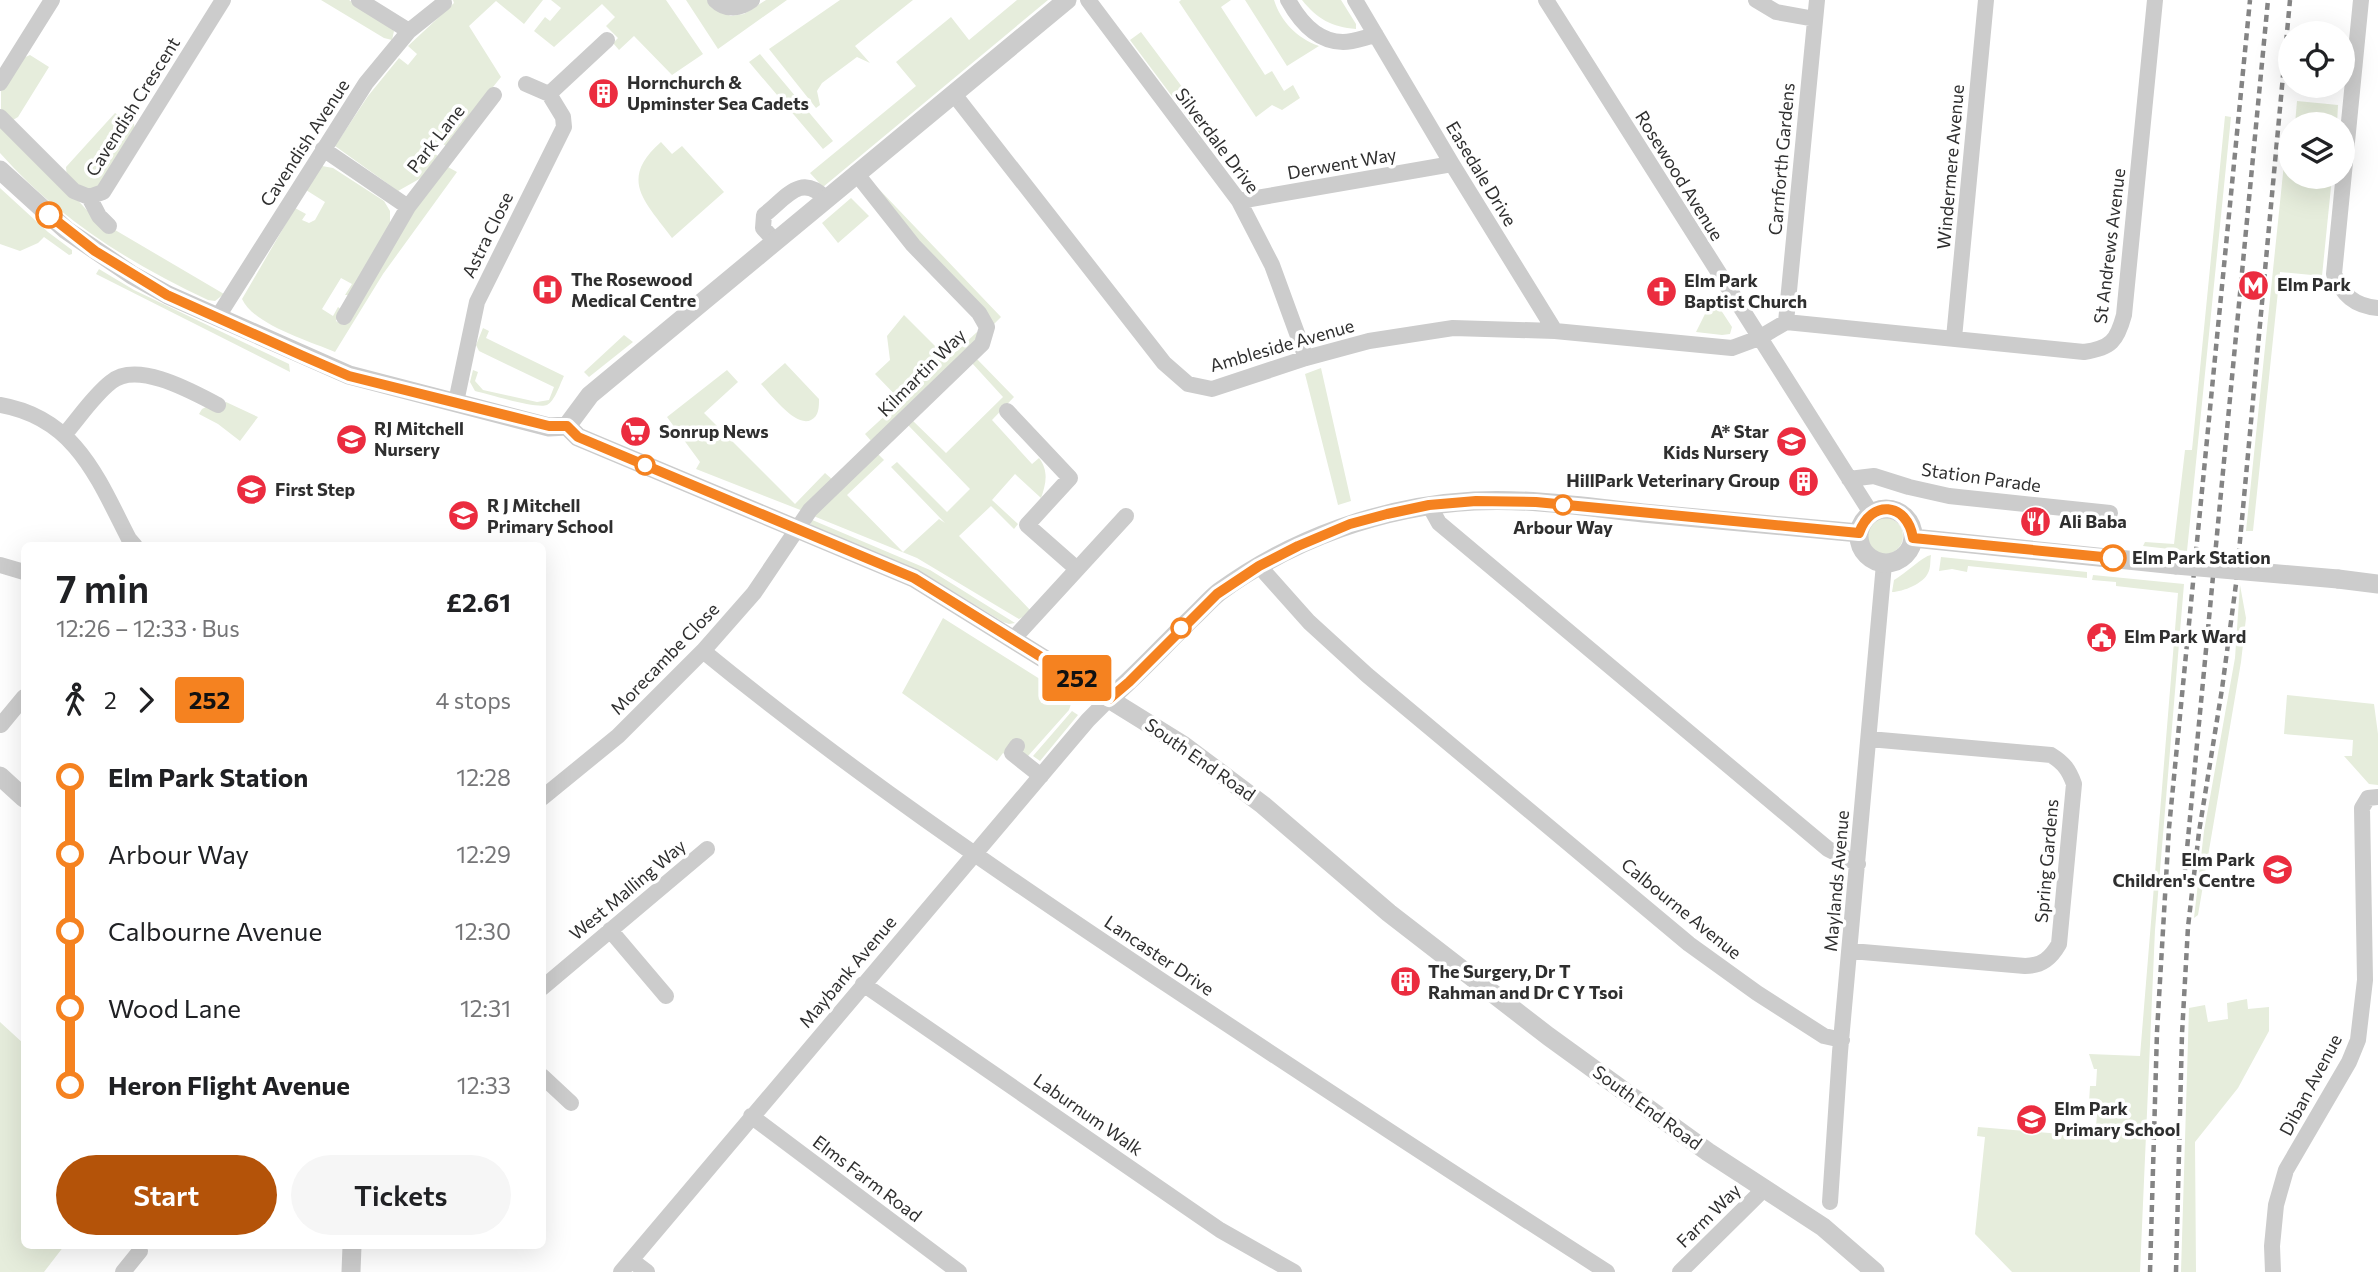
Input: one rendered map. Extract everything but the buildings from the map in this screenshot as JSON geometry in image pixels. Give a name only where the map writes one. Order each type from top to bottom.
[{"type":"street","points":[[0,83],[52,0]]},
{"type":"street","name":"Cavendish Crescent","points":[[0,117],[74,191],[89,197],[103,192],[223,0]]},
{"type":"street","points":[[359,0],[409,31]]},
{"type":"street","points":[[715,0],[723,6],[733,8],[752,0]]},
{"type":"street","points":[[567,426],[590,395],[1067,0]]},
{"type":"street","name":"Silverdale Drive","points":[[1088,0],[1239,201],[1272,265],[1306,359]]},
{"type":"street","points":[[1287,0],[1300,20],[1321,37],[1342,42],[1376,35]]},
{"type":"street","name":"Easedale Drive","points":[[1355,0],[1555,331]]},
{"type":"street","name":"Rosewood Avenue","points":[[1546,0],[1871,513]]},
{"type":"street","points":[[1756,0],[1776,12],[1815,19]]},
{"type":"street","name":"Carnforth Gardens","points":[[1786,322],[1817,0]]},
{"type":"street","name":"Windermere Avenue","points":[[1954,338],[1986,0]]},
{"type":"street","name":"St Andrews Avenue","points":[[1786,322],[2084,352],[2104,349],[2119,334],[2124,315],[2155,0]]},
{"type":"street","points":[[2361,0],[2334,274],[2341,290],[2352,301],[2378,308]]},
{"type":"street","name":"Cavendish Avenue","points":[[216,318],[366,83],[409,31],[443,3]]},
{"type":"street","points":[[526,84],[549,94],[607,40]]},
{"type":"street","name":"Ambleside Avenue","points":[[953,93],[1164,363],[1188,384],[1212,389],[1369,341],[1453,328],[1555,331],[1732,348],[1759,338]]},
{"type":"street","name":"Astra Close","points":[[456,402],[477,302],[564,127],[563,117],[549,94]]},
{"type":"street","name":"Park Lane","points":[[346,307],[408,207],[494,95]]},
{"type":"street","points":[[323,149],[408,207]]},
{"type":"street","name":"Derwent Way","points":[[1239,201],[1452,164]]},
{"type":"street","name":"South End Road","points":[[0,170],[63,228],[95,251],[167,295],[216,318],[349,376],[549,426],[567,426],[578,437],[914,578],[1219,770],[1389,913],[1548,1036],[1708,1152],[1823,1227],[1875,1272]]},
{"type":"street","name":"Kilmartin Way","points":[[796,528],[810,510],[982,344],[986,327],[979,313],[913,245],[856,173]]},
{"type":"street","points":[[775,241],[763,228],[764,215],[801,186],[817,190],[825,199]]},
{"type":"street","points":[[89,197],[99,216],[109,226]]},
{"type":"street","points":[[1759,338],[1786,322]]},
{"type":"street","points":[[64,435],[111,381],[127,375],[154,378],[188,390],[218,405]]},
{"type":"street","points":[[0,405],[30,415],[64,435],[90,464],[127,542]]},
{"type":"street","points":[[1007,411],[1070,478],[1027,525],[1077,569]]},
{"type":"street","name":"Station Parade","points":[[1849,479],[1874,475],[1909,487],[1949,496],[2110,513]]},
{"type":"street","points":[[1109,699],[1217,594],[1259,566],[1350,524],[1429,505],[1476,501],[1536,502],[1859,533]]},
{"type":"street","points":[[1429,505],[1439,523],[1828,849],[1858,864]]},
{"type":"street","points":[[1882,509],[1894,510],[1905,516],[1911,526],[1913,538],[1907,554],[1900,560],[1884,564],[1873,561],[1865,554],[1859,533],[1863,522],[1871,513],[1882,509]]},
{"type":"street","points":[[1013,638],[1126,516]]},
{"type":"street","name":"Morecambe Close","points":[[546,795],[618,736],[704,651],[754,593],[787,546],[796,528]]},
{"type":"street","points":[[1913,538],[2378,584]]},
{"type":"street","name":"Maylands Avenue","points":[[1830,1202],[1884,564]]},
{"type":"street","points":[[0,565],[21,571]]},
{"type":"street","name":"Calbourne Avenue","points":[[1259,566],[1309,622],[1367,675],[1689,944],[1757,993],[1824,1036],[1842,1040]]},
{"type":"street","name":"Lancaster Drive","points":[[704,651],[821,745],[972,854],[1370,1120],[1607,1272]]},
{"type":"street","name":"Maybank Avenue","points":[[626,1266],[972,854],[1109,699]]},
{"type":"street","points":[[1,725],[21,701]]},
{"type":"street","name":"Spring Gardens","points":[[1851,951],[2035,966],[2053,956],[2059,944],[2074,784],[2069,770],[2051,755],[1869,739]]},
{"type":"street","points":[[1017,746],[1012,753],[1041,776]]},
{"type":"street","points":[[0,776],[21,795]]},
{"type":"street","name":"Diban Avenue","points":[[2273,1272],[2272,1245],[2276,1205],[2286,1170],[2349,1062],[2358,1040],[2365,980],[2362,808],[2368,798],[2378,797]]},
{"type":"street","name":"West Malling Way","points":[[546,985],[707,849]]},
{"type":"street","points":[[610,930],[666,996]]},
{"type":"street","name":"Laburnum Walk","points":[[863,984],[1220,1230],[1294,1272]]},
{"type":"street","points":[[546,1080],[571,1103]]},
{"type":"street","name":"Elms Farm Road","points":[[751,1116],[959,1272]]},
{"type":"street","name":"Farm Way","points":[[1680,1272],[1765,1188]]},
{"type":"street","points":[[352,1249],[352,1272]]},
{"type":"street","points":[[123,1272],[140,1251]]},
{"type":"street","points":[[626,1266],[647,1272]]},
{"type":"green space","points":[[321,0],[349,0],[394,31],[392,40],[384,38]]},
{"type":"green space","points":[[453,0],[543,0],[524,24],[496,1],[469,26],[501,77],[446,146],[439,141],[431,151],[438,156],[421,178],[398,191],[335,146],[368,96],[399,58],[408,65],[417,54],[408,46],[454,3]]},
{"type":"green space","points":[[551,0],[666,0],[703,54],[672,75],[634,36],[619,50],[613,43],[618,38],[606,26],[615,17],[602,4],[554,47],[534,31],[545,17],[550,21],[561,8]]},
{"type":"green space","points":[[686,0],[707,0],[717,10],[731,16],[744,14],[766,0],[787,0],[718,49]]},
{"type":"green space","points":[[840,0],[913,0],[855,46],[870,63],[857,57],[822,83],[817,91],[820,105],[816,108],[769,49]]},
{"type":"green space","points":[[1017,0],[1048,0],[823,187],[810,173],[916,86],[896,62],[951,17],[969,40]]},
{"type":"green space","points":[[1231,0],[1221,7],[1265,75],[1272,71],[1284,91],[1293,85],[1300,98],[1282,110],[1272,105],[1256,117],[1179,2]]},
{"type":"green space","points":[[1245,0],[1274,0],[1291,28],[1304,39],[1319,46],[1287,66]]},
{"type":"green space","points":[[1302,0],[1341,0],[1356,24],[1356,29],[1326,21]]},
{"type":"green space","points":[[1141,32],[1218,135],[1207,143],[1130,40]]},
{"type":"green space","points":[[760,54],[833,141],[823,149],[749,62]]},
{"type":"green space","points":[[30,55],[49,67],[18,117],[13,120],[1,111],[1,91],[21,59]]},
{"type":"green space","points":[[2297,101],[2338,105],[2338,112],[2296,112]]},
{"type":"green space","points":[[115,113],[134,124],[135,131],[100,188],[80,190],[67,178],[66,167]]},
{"type":"green space","points":[[2225,116],[2231,117],[2187,551],[2143,546],[2145,542],[2174,544],[2185,450],[2192,450]]},
{"type":"green space","points":[[0,126],[93,217],[224,294],[215,301],[208,300],[179,286],[123,255],[71,219],[22,177],[0,153]]},
{"type":"green space","points":[[661,142],[672,154],[682,146],[724,192],[672,238],[645,201],[638,179],[648,156]]},
{"type":"green space","points":[[322,166],[333,168],[384,201],[390,211],[390,226],[350,295],[345,295],[352,284],[341,278],[322,309],[333,316],[338,307],[342,310],[336,321],[343,325],[411,213],[446,166],[457,172],[383,274],[335,352],[270,324],[258,317],[242,299],[295,208],[306,214],[302,220],[309,223],[315,220],[325,202],[306,190]]},
{"type":"green space","points":[[875,185],[1001,317],[992,326],[869,190]]},
{"type":"green space","points":[[0,188],[72,250],[72,254],[69,255],[44,237],[38,243],[20,251],[0,244]]},
{"type":"green space","points":[[2281,189],[2331,189],[2322,276],[2280,272],[2253,531],[2246,531]]},
{"type":"green space","points":[[851,198],[869,216],[838,243],[822,223]]},
{"type":"green space","points":[[99,269],[134,290],[289,364],[290,372],[96,274]]},
{"type":"green space","points":[[1713,298],[1732,327],[1730,334],[1696,332]]},
{"type":"green space","points":[[904,315],[948,359],[977,332],[982,337],[872,442],[865,434],[901,401],[875,374],[890,360],[887,336]]},
{"type":"green space","points":[[483,328],[489,331],[486,338],[564,376],[550,403],[533,405],[475,391],[470,382],[473,370],[478,372],[475,381],[483,390],[537,402],[549,400],[554,387],[479,351],[476,345]]},
{"type":"green space","points":[[624,335],[633,342],[589,377],[584,372]]},
{"type":"green space","points":[[975,357],[1014,397],[992,420],[1032,464],[1039,458],[1045,473],[1041,498],[1015,474],[992,500],[1018,524],[1014,529],[991,506],[959,536],[1032,612],[1019,619],[917,558],[811,515],[876,452],[884,460],[847,495],[903,552],[939,519],[945,523],[891,467],[897,462],[947,512],[970,489],[906,423],[911,419],[946,453],[1003,397],[971,362]]},
{"type":"green space","points":[[785,363],[819,399],[817,414],[811,420],[805,421],[791,415],[761,384]]},
{"type":"green space","points":[[1321,368],[1351,501],[1338,505],[1305,374]]},
{"type":"green space","points":[[727,370],[738,382],[704,413],[795,504],[825,473],[833,480],[803,511],[696,469],[700,462],[667,417]]},
{"type":"green space","points":[[226,402],[258,417],[240,441],[199,414],[206,407],[219,411]]},
{"type":"green space","points":[[1885,518],[1897,524],[1903,536],[1897,548],[1885,554],[1873,548],[1867,536],[1873,524]]},
{"type":"green space","points":[[810,519],[930,570],[1015,623],[1003,622],[931,578],[811,526]]},
{"type":"green space","points":[[1931,555],[1926,577],[1907,589],[1892,592],[1894,580]]},
{"type":"green space","points":[[1941,557],[2087,572],[2087,578],[1968,566],[1967,572],[1952,569],[1939,571]]},
{"type":"green space","points":[[2093,575],[2184,584],[2155,930],[2140,1272],[2012,1272],[1975,1234],[1985,1137],[1977,1136],[1978,1127],[2095,1137],[2098,1104],[2089,1103],[2090,1086],[2096,1086],[2097,1069],[2094,1069],[2089,1054],[2140,1056],[2178,593],[2116,586],[2116,582],[2092,580]]},
{"type":"green space","points":[[2240,585],[2246,618],[2241,662],[2198,915],[2194,918],[2204,831],[2235,658]]},
{"type":"green space","points":[[943,618],[1072,701],[1069,710],[1020,765],[1003,753],[997,761],[902,693]]},
{"type":"green space","points":[[2287,695],[2374,704],[2378,734],[2378,785],[2369,784],[2344,756],[2352,756],[2353,740],[2284,734]]},
{"type":"green space","points":[[1072,711],[1078,715],[1040,761],[1033,756]]},
{"type":"green space","points":[[2247,999],[2248,1009],[2269,1007],[2269,1031],[2238,1088],[2195,1142],[2196,1272],[2181,1272],[2189,1008],[2205,1005],[2208,1022],[2228,1019],[2227,1003]]},
{"type":"green space","points":[[0,1022],[21,1041],[21,1249],[62,1249],[44,1272],[0,1272]]},
{"type":"railway","points":[[2150,1272],[2157,1032],[2169,828],[2250,0]]},
{"type":"railway","points":[[2185,870],[2268,0]]},
{"type":"railway","points":[[2176,1272],[2182,1034],[2188,927],[2199,832],[2236,584],[2290,0]]},
{"type":"bus line","name":"252","points":[[49,215],[95,251],[167,295],[349,376],[549,426],[567,426],[578,437],[914,578],[1109,699],[1217,594],[1259,566],[1350,524],[1429,505],[1476,501],[1536,502],[1859,533],[1863,522],[1871,513],[1882,509],[1894,510],[1905,516],[1911,526],[1913,538],[2113,558]]},
{"type":"place","name":"Hornchurch & Upminster Sea Cadets","points":[[604,93]]},
{"type":"place","name":"Elm Park","points":[[2254,285]]},
{"type":"place","name":"The Rosewood Medical Centre","points":[[548,290]]},
{"type":"place","name":"Elm Park Baptist Church","points":[[1661,291]]},
{"type":"place","name":"Sonrup News","points":[[636,432]]},
{"type":"place","name":"RJ Mitchell Nursery","points":[[351,439]]},
{"type":"place","name":"A* Star Kids Nursery","points":[[1792,442]]},
{"type":"place","name":"HillPark Veterinary Group","points":[[1803,481]]},
{"type":"place","name":"First Step","points":[[252,490]]},
{"type":"place","name":"Arbour Way","points":[[1563,505]]},
{"type":"place","name":"R J Mitchell Primary School","points":[[464,516]]},
{"type":"place","name":"Ali Baba","points":[[2036,522]]},
{"type":"place","name":"Elm Park Station","points":[[2113,558]]},
{"type":"place","name":"Elm Park Ward","points":[[2101,637]]},
{"type":"place","name":"Elm Park Children's Centre","points":[[2278,870]]},
{"type":"place","name":"The Surgery, Dr T Rahman and Dr C Y Tsoi","points":[[1405,982]]},
{"type":"place","name":"Elm Park Primary School","points":[[2031,1119]]}]
